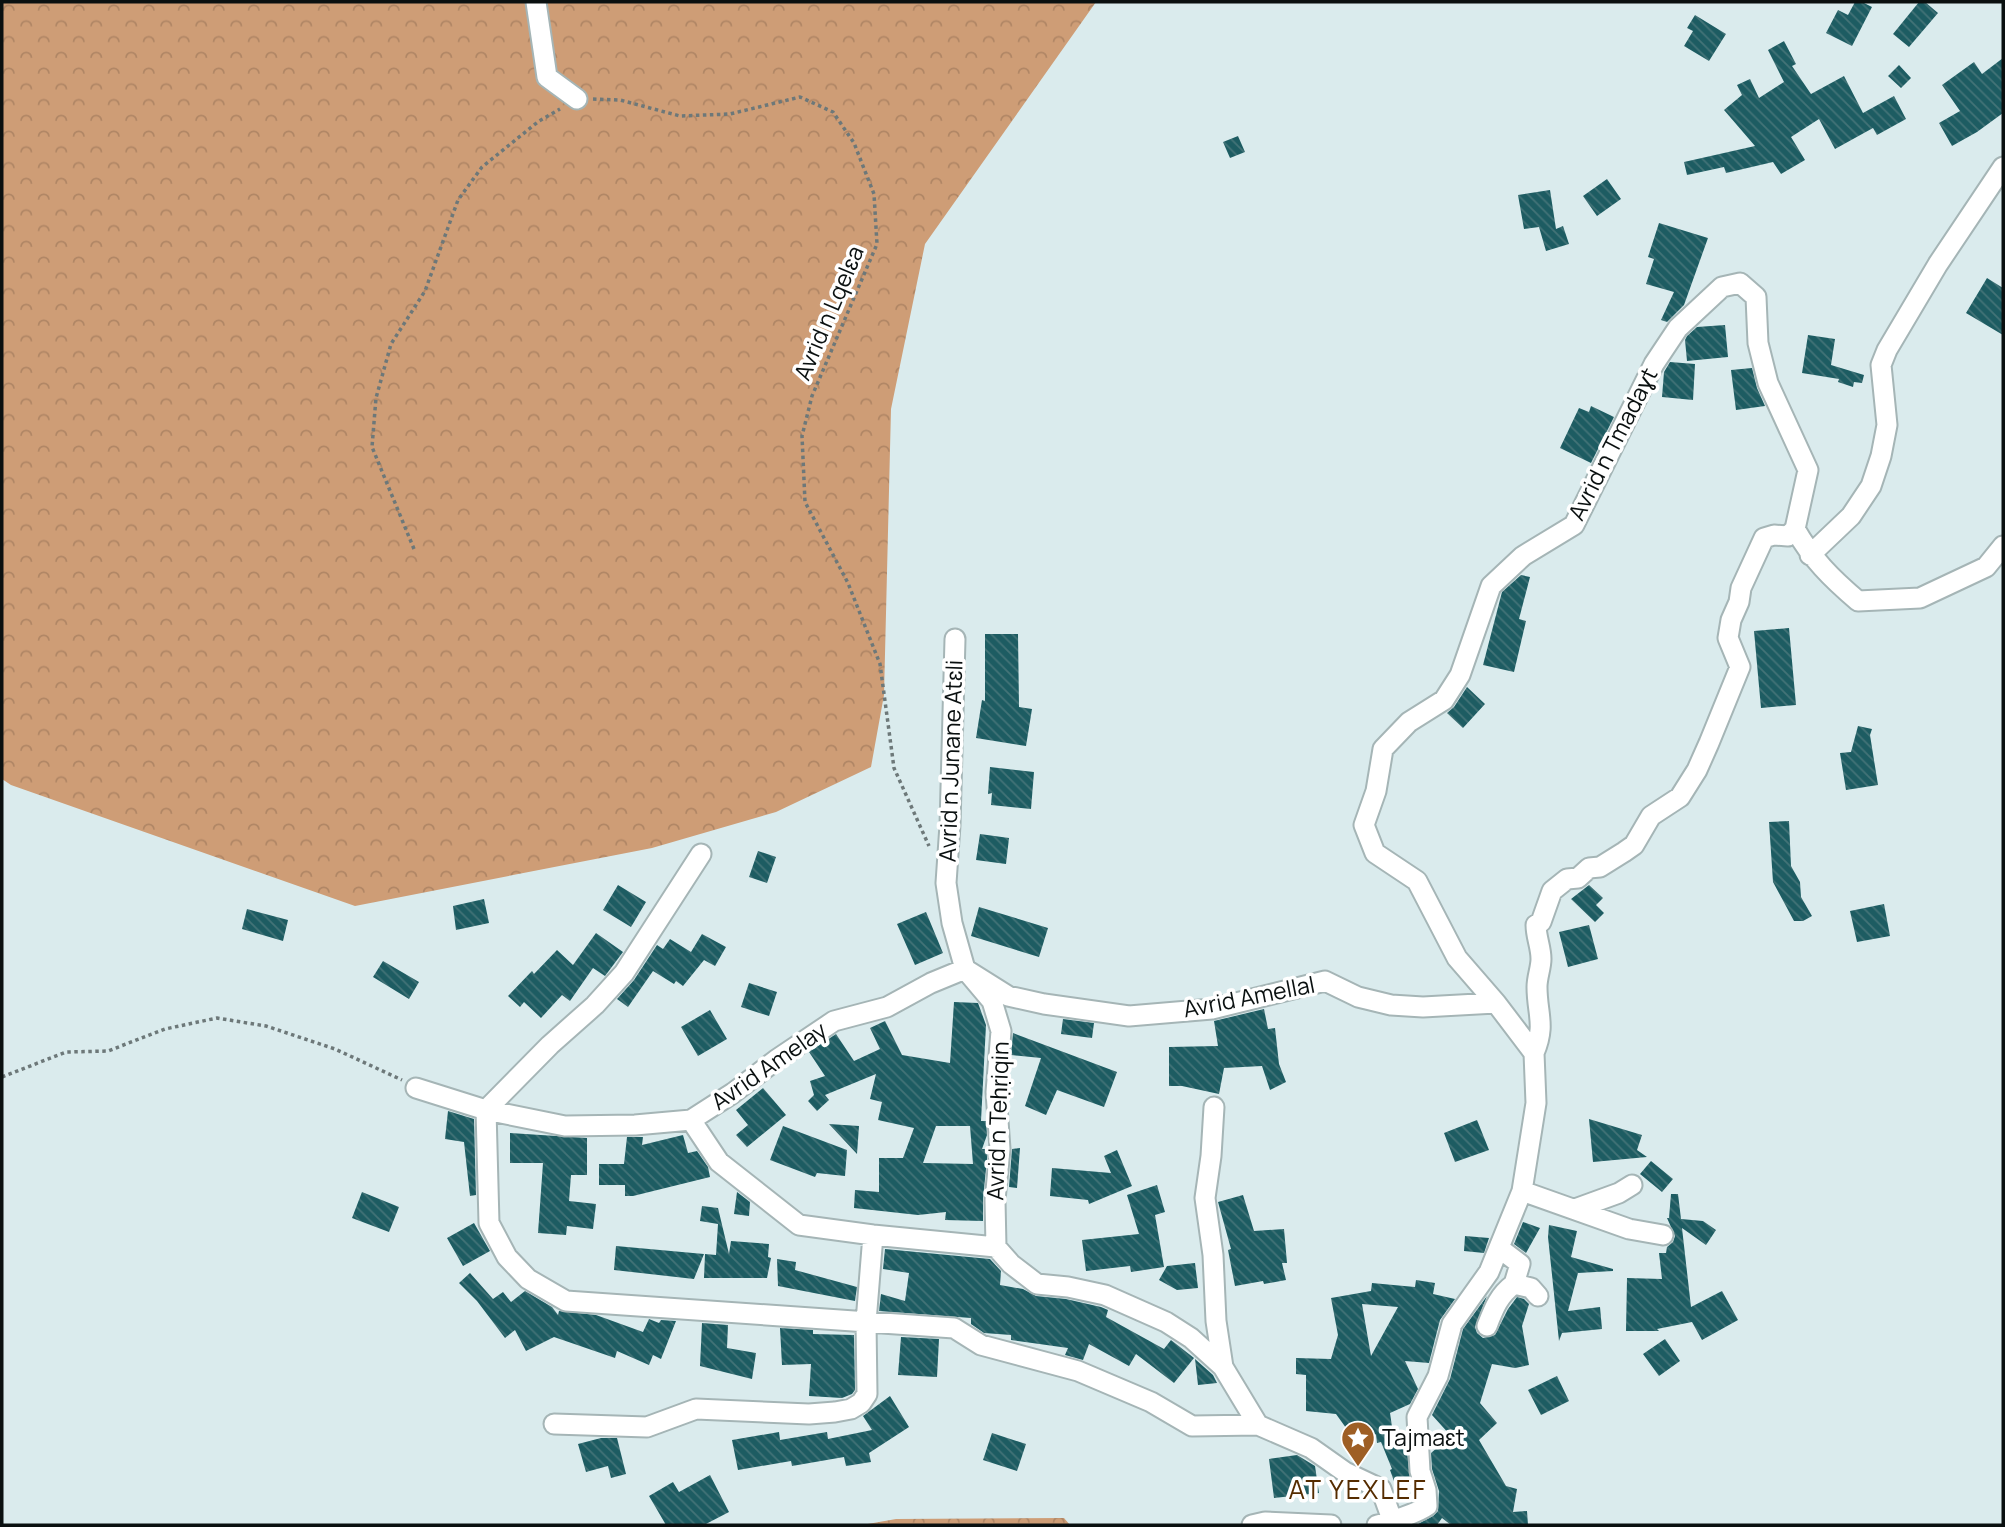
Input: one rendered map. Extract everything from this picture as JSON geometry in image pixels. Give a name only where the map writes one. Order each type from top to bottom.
[{"type":"street","points":[[536,2],[547,76],[577,99]]},
{"type":"street","points":[[1810,555],[1851,516],[1871,486],[1887,425],[1881,365],[1887,350],[1938,264],[2003,167]]},
{"type":"street","name":"Avrid n Tmadaɣt","points":[[1534,1053],[1457,958],[1417,881],[1375,853],[1364,825],[1376,791],[1383,749],[1409,722],[1444,700],[1460,675],[1491,586],[1523,556],[1574,526],[1654,363],[1678,328],[1722,288],[1740,283],[1756,297],[1758,343],[1768,383],[1808,470],[1795,529]]},
{"type":"street","points":[[701,854],[624,973],[595,1005],[486,1110],[489,1223],[507,1257],[528,1279],[566,1301],[954,1328],[981,1345],[1078,1371],[1151,1402],[1192,1426],[1258,1425],[1311,1448],[1345,1472],[1381,1489],[1388,1524],[1427,1506],[1426,1490],[1420,1471],[1417,1417],[1438,1376],[1452,1324],[1489,1272],[1522,1192],[1536,1103],[1534,1053],[1540,1039],[1541,1016],[1537,987],[1542,957],[1536,925],[1541,922],[1552,891],[1567,879],[1578,878],[1589,868],[1600,867],[1625,852],[1634,845],[1651,816],[1680,797],[1709,743],[1740,667],[1728,638],[1731,620],[1739,602],[1741,588],[1764,538],[1774,535],[1788,536],[1795,529],[1810,555],[1834,581],[1858,601],[1920,598],[1986,567],[2003,546]]},
{"type":"street","name":"Avrid n Junane Atɛli","points":[[946,883],[955,639]]},
{"type":"street","name":"Avrid n Teḥṛiqin","points":[[946,883],[952,923],[965,969],[992,1001],[1001,1031],[996,1092],[1000,1149],[995,1200],[996,1247]]},
{"type":"street","name":"Avrid Amellal","points":[[965,969],[1008,996],[1129,1016],[1241,1004],[1295,987],[1325,981],[1358,997],[1391,1005],[1423,1007],[1496,1003]]},
{"type":"street","name":"Avrid Amelay","points":[[691,1120],[834,1021],[887,1007],[931,983],[965,969]]},
{"type":"street","points":[[416,1087],[486,1110],[565,1126],[635,1125],[691,1120],[719,1162],[799,1225],[873,1236],[996,1247],[1011,1264],[1037,1284],[1105,1295],[1166,1322],[1191,1338],[1223,1367],[1258,1425]]},
{"type":"street","points":[[1214,1107],[1212,1156],[1205,1198],[1223,1367]]},
{"type":"street","points":[[1575,1209],[1619,1193],[1632,1185]]},
{"type":"street","points":[[1522,1192],[1629,1229],[1663,1235]]},
{"type":"street","points":[[554,1424],[647,1427],[696,1409],[809,1414],[851,1409],[861,1403],[867,1394],[866,1322],[873,1236]]},
{"type":"street","points":[[1487,1326],[1503,1292],[1514,1284],[1520,1264],[1499,1248]]},
{"type":"street","points":[[1514,1284],[1531,1288],[1538,1296]]},
{"type":"street","points":[[1262,1524],[1331,1525]]},
{"type":"path","name":"Avrid n Lqelɛa","points":[[577,99],[620,100],[680,116],[730,114],[800,97],[833,113],[854,143],[874,194],[877,244],[812,396],[802,436],[805,502],[848,583],[880,664],[894,768],[930,849]]},
{"type":"path","points":[[414,550],[372,447],[376,398],[391,344],[425,291],[458,200],[482,167],[539,121],[577,99]]},
{"type":"path","points":[[2,1077],[66,1052],[108,1051],[165,1029],[217,1018],[266,1026],[335,1049],[416,1087]]},
{"type":"green space","points":[[2,2],[1096,2],[925,244],[891,409],[884,695],[871,767],[776,812],[652,848],[355,906],[11,785],[2,779]]},
{"type":"green space","points":[[1064,1518],[1070,1525],[862,1525],[896,1519]]},
{"type":"building","points":[[1855,2],[1872,7],[1852,46],[1826,33],[1838,10],[1848,15]]},
{"type":"building","points":[[1919,2],[1925,2],[1938,13],[1909,47],[1893,34]]},
{"type":"building","points":[[1695,15],[1726,34],[1709,61],[1684,46],[1693,31],[1687,28]]},
{"type":"building","points":[[1784,41],[1796,64],[1792,66],[1811,94],[1844,76],[1863,113],[1894,96],[1906,119],[1877,135],[1873,128],[1835,149],[1819,119],[1791,137],[1805,160],[1781,174],[1773,162],[1726,173],[1724,167],[1687,175],[1684,162],[1755,146],[1724,110],[1742,95],[1737,85],[1750,79],[1759,98],[1784,82],[1768,50]]},
{"type":"building","points":[[2003,58],[2003,113],[1952,146],[1939,123],[1960,111],[1942,85],[1974,62],[1982,74]]},
{"type":"building","points":[[1899,65],[1911,78],[1901,88],[1888,76]]},
{"type":"building","points":[[1238,136],[1245,152],[1230,158],[1223,142]]},
{"type":"building","points":[[1607,179],[1621,199],[1597,216],[1583,196]]},
{"type":"building","points":[[1550,190],[1556,229],[1563,226],[1569,244],[1546,251],[1539,227],[1524,229],[1518,195]]},
{"type":"building","points":[[1659,223],[1708,238],[1684,305],[1667,322],[1661,320],[1674,292],[1646,284],[1654,259],[1648,257]]},
{"type":"building","points":[[1987,278],[2003,288],[2003,335],[1966,313]]},
{"type":"building","points":[[1725,325],[1728,357],[1687,361],[1687,336],[1697,327]]},
{"type":"building","points":[[1808,335],[1835,339],[1831,365],[1864,375],[1862,383],[1854,382],[1853,387],[1838,382],[1839,379],[1802,373]]},
{"type":"building","points":[[1670,362],[1695,364],[1693,400],[1662,397],[1664,372]]},
{"type":"building","points":[[1752,368],[1765,406],[1736,410],[1731,370]]},
{"type":"building","points":[[1591,406],[1614,417],[1591,463],[1560,448],[1579,408],[1589,412]]},
{"type":"building","points":[[1521,575],[1530,577],[1519,619],[1526,621],[1514,672],[1483,665],[1502,592]]},
{"type":"building","points":[[1789,628],[1796,705],[1761,708],[1754,631]]},
{"type":"building","points":[[985,634],[1018,634],[1019,707],[1032,709],[1026,746],[976,738],[982,700],[985,701]]},
{"type":"building","points":[[1467,687],[1485,704],[1463,728],[1447,713]]},
{"type":"building","points":[[1858,726],[1872,729],[1870,735],[1878,785],[1846,790],[1840,753],[1851,752]]},
{"type":"building","points":[[990,767],[1034,772],[1031,809],[991,805],[992,793],[988,794]]},
{"type":"building","points":[[1789,821],[1791,866],[1800,882],[1801,897],[1812,916],[1803,921],[1794,921],[1773,882],[1769,822]]},
{"type":"building","points":[[980,834],[1009,838],[1006,864],[976,860]]},
{"type":"building","points":[[758,851],[776,857],[767,883],[749,877]]},
{"type":"building","points":[[618,885],[646,902],[631,927],[603,910]]},
{"type":"building","points":[[1589,885],[1603,898],[1596,905],[1604,913],[1595,922],[1571,899]]},
{"type":"building","points":[[484,899],[489,923],[456,930],[453,906]]},
{"type":"building","points":[[1884,904],[1890,936],[1857,942],[1850,911]]},
{"type":"building","points":[[979,907],[1048,928],[1039,957],[971,936]]},
{"type":"building","points":[[247,909],[288,920],[283,941],[242,929]]},
{"type":"building","points":[[926,912],[943,953],[915,965],[897,924]]},
{"type":"building","points":[[1589,925],[1598,959],[1568,967],[1559,932]]},
{"type":"building","points":[[596,933],[623,952],[605,976],[593,968],[570,1001],[562,995],[541,1018],[524,1002],[520,1007],[508,996],[557,950],[573,965]]},
{"type":"building","points":[[702,934],[726,947],[715,966],[704,960],[683,986],[676,981],[674,984],[653,971],[628,1007],[617,999],[634,980],[657,945],[663,949],[670,939],[691,952]]},
{"type":"building","points":[[383,961],[419,982],[409,999],[373,977]]},
{"type":"building","points":[[749,983],[777,992],[769,1016],[741,1007]]},
{"type":"building","points":[[954,1002],[978,1003],[986,1025],[981,1121],[986,1121],[987,1135],[982,1149],[988,1149],[983,1221],[945,1220],[946,1212],[918,1215],[854,1208],[855,1190],[879,1192],[879,1158],[903,1158],[914,1128],[878,1120],[882,1102],[870,1099],[876,1074],[825,1095],[829,1100],[817,1111],[808,1101],[814,1095],[810,1081],[825,1076],[809,1052],[836,1034],[854,1061],[880,1049],[870,1028],[885,1021],[902,1055],[950,1063]],"holes":[[[936,1126],[970,1126],[973,1164],[923,1163]]]},
{"type":"building","points":[[1264,1009],[1268,1029],[1275,1028],[1279,1064],[1286,1082],[1270,1090],[1262,1066],[1224,1068],[1219,1094],[1169,1086],[1169,1047],[1218,1046],[1214,1021]]},
{"type":"building","points":[[710,1010],[727,1039],[698,1056],[681,1027]]},
{"type":"building","points":[[1063,1019],[1094,1023],[1092,1038],[1061,1034]]},
{"type":"building","points":[[1013,1033],[1117,1072],[1104,1107],[1057,1090],[1046,1115],[1025,1106],[1041,1058],[1011,1055]]},
{"type":"building","points":[[763,1088],[786,1115],[747,1147],[736,1135],[748,1125],[736,1110]]},
{"type":"building","points":[[448,1111],[474,1119],[476,1195],[470,1196],[464,1142],[445,1139]]},
{"type":"building","points":[[1589,1119],[1642,1135],[1637,1150],[1647,1157],[1593,1162]]},
{"type":"building","points":[[1477,1120],[1489,1150],[1455,1162],[1444,1133]]},
{"type":"building","points":[[829,1124],[859,1126],[857,1154]]},
{"type":"building","points":[[783,1126],[847,1150],[845,1176],[817,1173],[815,1177],[770,1160]]},
{"type":"building","points":[[510,1133],[587,1138],[587,1175],[571,1175],[569,1201],[596,1204],[593,1229],[567,1226],[566,1235],[538,1233],[543,1163],[510,1163]]},
{"type":"building","points":[[683,1135],[688,1153],[697,1151],[708,1167],[710,1177],[633,1196],[625,1196],[625,1185],[599,1185],[599,1164],[624,1164],[627,1137],[643,1137],[642,1145]]},
{"type":"building","points":[[1020,1148],[1017,1188],[1009,1187],[1012,1149]]},
{"type":"building","points":[[1117,1150],[1132,1186],[1089,1204],[1088,1200],[1050,1196],[1052,1168],[1111,1173],[1104,1156]]},
{"type":"building","points":[[1651,1161],[1673,1179],[1662,1192],[1640,1174]]},
{"type":"building","points":[[1157,1185],[1165,1212],[1155,1215],[1164,1267],[1131,1272],[1130,1266],[1086,1271],[1082,1240],[1139,1234],[1127,1195]]},
{"type":"building","points":[[362,1192],[399,1207],[389,1232],[352,1218]]},
{"type":"building","points":[[737,1192],[750,1202],[749,1216],[734,1214]]},
{"type":"building","points":[[1671,1194],[1678,1194],[1681,1219],[1703,1221],[1716,1230],[1706,1245],[1682,1228],[1691,1307],[1722,1291],[1738,1320],[1702,1340],[1692,1322],[1657,1329],[1659,1331],[1626,1331],[1627,1278],[1662,1279],[1659,1253],[1666,1253],[1675,1236],[1667,1218]]},
{"type":"building","points":[[1243,1195],[1254,1231],[1284,1229],[1287,1263],[1282,1263],[1286,1280],[1235,1286],[1228,1250],[1231,1249],[1218,1202]]},
{"type":"building","points":[[702,1206],[718,1208],[729,1254],[731,1241],[769,1244],[768,1257],[771,1258],[767,1278],[704,1278],[705,1254],[716,1255],[718,1224],[700,1221]]},
{"type":"building","points":[[1523,1222],[1540,1228],[1526,1253],[1514,1244]]},
{"type":"building","points":[[474,1223],[490,1251],[463,1266],[447,1238]]},
{"type":"building","points":[[1549,1225],[1577,1231],[1571,1257],[1613,1269],[1578,1273],[1568,1311],[1600,1307],[1602,1329],[1562,1333],[1559,1341]]},
{"type":"building","points":[[1465,1236],[1489,1238],[1484,1253],[1464,1251]]},
{"type":"building","points":[[616,1246],[704,1254],[694,1279],[614,1270]]},
{"type":"building","points":[[885,1249],[990,1259],[1001,1271],[1000,1285],[1023,1289],[1036,1296],[1101,1307],[1108,1310],[1106,1317],[1164,1349],[1171,1340],[1194,1358],[1174,1383],[1136,1354],[1129,1366],[1089,1344],[1083,1360],[1065,1355],[1068,1348],[1011,1340],[1011,1335],[984,1333],[971,1324],[971,1318],[879,1311],[881,1294],[905,1301],[909,1273],[883,1269]]},
{"type":"building","points":[[777,1259],[796,1262],[795,1270],[857,1287],[855,1301],[778,1286]]},
{"type":"building","points":[[1195,1263],[1198,1288],[1177,1290],[1159,1280],[1167,1266]]},
{"type":"building","points":[[470,1273],[493,1299],[503,1292],[511,1302],[525,1291],[552,1307],[558,1315],[559,1311],[596,1315],[643,1332],[649,1319],[659,1323],[661,1320],[676,1321],[661,1359],[653,1355],[649,1365],[617,1351],[615,1358],[554,1337],[526,1351],[515,1330],[505,1338],[477,1301],[459,1283]]},
{"type":"building","points":[[1416,1280],[1435,1283],[1433,1294],[1455,1299],[1440,1320],[1429,1363],[1405,1361],[1418,1389],[1410,1404],[1390,1413],[1395,1447],[1406,1442],[1410,1479],[1395,1484],[1390,1470],[1392,1469],[1381,1442],[1377,1443],[1376,1434],[1359,1446],[1336,1414],[1306,1411],[1306,1375],[1296,1374],[1296,1358],[1331,1359],[1338,1335],[1331,1298],[1371,1291],[1372,1283],[1415,1287]],"holes":[[[1362,1304],[1398,1307],[1371,1356]]]},
{"type":"building","points":[[1487,1296],[1475,1327],[1483,1338],[1495,1335],[1517,1297],[1529,1304],[1522,1326],[1529,1365],[1515,1368],[1492,1364],[1480,1403],[1497,1423],[1479,1440],[1506,1486],[1517,1489],[1513,1512],[1527,1511],[1528,1525],[1451,1525],[1442,1518],[1437,1525],[1416,1525],[1438,1511],[1439,1491],[1432,1469],[1431,1453],[1451,1436],[1432,1415],[1450,1379],[1463,1329]]},
{"type":"building","points":[[702,1323],[728,1325],[727,1348],[756,1353],[752,1379],[700,1366]]},
{"type":"building","points":[[780,1328],[813,1330],[813,1334],[854,1335],[855,1390],[852,1394],[842,1398],[809,1396],[811,1364],[782,1365]]},
{"type":"building","points":[[901,1337],[939,1339],[937,1377],[898,1375]]},
{"type":"building","points":[[1665,1339],[1680,1361],[1659,1376],[1643,1354]]},
{"type":"building","points":[[1195,1359],[1213,1375],[1217,1383],[1198,1385]]},
{"type":"building","points":[[1557,1376],[1569,1401],[1541,1415],[1528,1390]]},
{"type":"building","points":[[890,1396],[909,1427],[869,1453],[871,1462],[846,1466],[844,1457],[792,1466],[791,1461],[738,1470],[732,1440],[779,1432],[780,1440],[827,1432],[828,1439],[872,1430],[863,1416]]},
{"type":"building","points":[[992,1433],[1026,1444],[1017,1471],[983,1460]]},
{"type":"building","points":[[601,1438],[617,1438],[626,1474],[611,1478],[608,1466],[586,1472],[578,1444]]},
{"type":"building","points":[[1297,1455],[1315,1466],[1319,1493],[1274,1498],[1269,1459]]},
{"type":"building","points":[[710,1475],[729,1512],[704,1525],[666,1525],[649,1496],[673,1482],[679,1492]]},
{"type":"place","name":"Tajmaɛt","points":[[1358,1468]]},
{"type":"district","name":"AT YEXLEF","points":[[1358,1490]]}]
